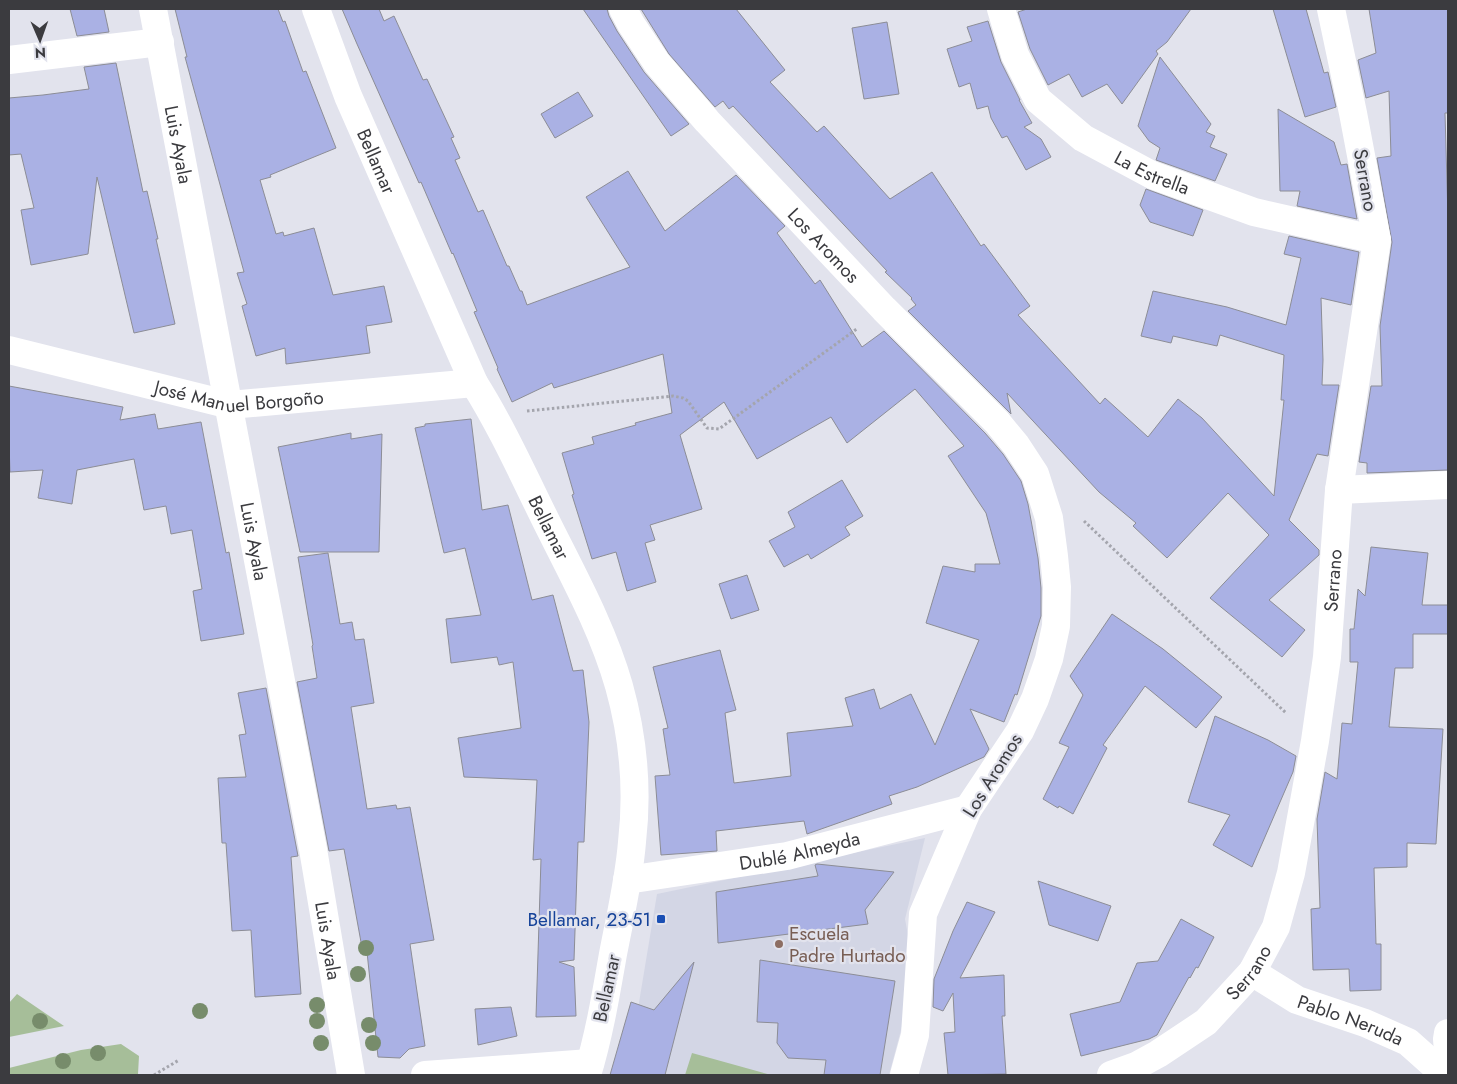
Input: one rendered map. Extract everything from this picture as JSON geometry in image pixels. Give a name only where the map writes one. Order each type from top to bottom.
[{"type":"street","name":"Luis Ayala","points":[[153,9],[314,849],[351,1075]]},
{"type":"street","name":"Bellamar","points":[[316,9],[348,96],[474,384],[494,415],[591,611],[607,648],[619,686],[628,724],[633,763],[634,812],[632,841],[610,974],[588,1069]]},
{"type":"street","name":"Los Aromos","points":[[623,9],[658,63],[696,108],[884,309],[997,422],[1016,445],[1035,474],[1049,518],[1057,587],[1056,626],[1049,659],[1035,700],[1020,731],[968,809],[924,914],[915,1035],[904,1075]]},
{"type":"street","name":"La Estrella","points":[[1001,9],[1015,55],[1038,100],[1083,138],[1152,175],[1254,212],[1377,240]]},
{"type":"street","name":"Serrano","points":[[1111,1075],[1136,1066],[1158,1054],[1206,1022],[1252,972],[1276,927],[1291,873],[1315,741],[1327,658],[1339,490],[1377,240],[1331,9]]},
{"type":"street","points":[[9,60],[160,42]]},
{"type":"street","name":"José Manuel Borgoño","points":[[9,350],[230,405],[474,384]]},
{"type":"street","points":[[1339,490],[1448,485]]},
{"type":"street","name":"Dublé Almeyda","points":[[627,880],[787,856],[968,809]]},
{"type":"street","name":"Pablo Neruda","points":[[1252,972],[1297,1000],[1365,1023],[1408,1042],[1445,1075]]},
{"type":"street","points":[[1448,1033],[1448,1051]]},
{"type":"street","points":[[425,1075],[588,1069]]},
{"type":"path","points":[[494,415],[674,396],[688,401],[707,428],[712,430],[719,429],[884,309]]},
{"type":"path","points":[[1078,515],[1315,741]]},
{"type":"path","points":[[154,1075],[178,1060]]},
{"type":"shaded area","name":"Escuela Padre Hurtado","points":[[925,838],[905,919],[914,968],[905,1015],[889,1075],[627,1075],[657,894]]},
{"type":"green space","points":[[17,994],[64,1026],[9,1037],[9,1003]]},
{"type":"green space","points":[[121,1044],[139,1056],[138,1074],[9,1075],[9,1068],[81,1050]]},
{"type":"green space","points":[[692,1053],[771,1075],[685,1075]]},
{"type":"building","points":[[70,9],[104,9],[109,32],[77,36]]},
{"type":"building","points":[[175,9],[278,9],[283,22],[285,21],[303,72],[306,71],[336,148],[270,175],[271,177],[260,180],[276,234],[283,232],[284,236],[314,228],[333,295],[384,286],[392,322],[366,326],[370,353],[286,364],[285,348],[256,356],[242,306],[247,304],[237,273],[244,272],[185,57],[187,57]]},
{"type":"building","points":[[342,9],[379,9],[384,21],[394,16],[423,80],[427,79],[454,137],[451,138],[460,158],[455,160],[478,212],[483,210],[507,266],[509,266],[520,291],[522,291],[527,305],[630,267],[586,197],[628,171],[665,231],[736,175],[785,226],[777,233],[815,284],[820,280],[862,347],[884,331],[985,433],[1003,454],[1021,481],[1028,504],[1038,558],[1041,616],[1017,695],[1015,694],[1004,722],[970,709],[989,749],[984,757],[917,787],[889,796],[892,804],[807,834],[804,821],[716,831],[717,851],[661,855],[655,776],[670,775],[663,729],[668,728],[653,667],[720,650],[736,710],[725,713],[734,783],[791,776],[787,733],[853,726],[845,698],[874,689],[880,709],[911,694],[935,745],[979,640],[926,623],[943,566],[975,572],[975,564],[1000,564],[986,513],[948,456],[964,446],[915,389],[847,443],[831,417],[757,459],[724,402],[680,435],[702,509],[650,525],[655,540],[645,543],[656,582],[627,591],[616,552],[592,559],[572,495],[574,494],[562,453],[594,444],[592,437],[672,413],[663,354],[554,388],[552,383],[512,402],[474,312],[477,311],[453,253],[421,182],[419,183]]},
{"type":"building","points":[[583,9],[607,9],[617,31],[644,72],[689,124],[671,136]]},
{"type":"building","points":[[641,9],[736,9],[785,70],[770,82],[817,132],[824,126],[890,199],[932,172],[981,246],[984,244],[1030,306],[1018,315],[1100,404],[1105,398],[1148,437],[1178,399],[1202,418],[1274,496],[1284,400],[1281,400],[1284,355],[1220,335],[1217,346],[1173,336],[1171,343],[1141,336],[1153,291],[1227,307],[1286,325],[1301,258],[1284,254],[1289,236],[1359,252],[1351,305],[1321,298],[1322,385],[1339,385],[1328,456],[1317,454],[1289,520],[1319,550],[1319,555],[1269,600],[1305,630],[1282,657],[1210,598],[1269,535],[1228,493],[1167,558],[1133,526],[1136,523],[1099,492],[1007,393],[1011,414],[908,311],[916,305],[912,298],[885,272],[887,271],[733,106],[729,109],[723,101],[715,107],[669,54]]},
{"type":"building","points":[[1027,9],[1191,9],[1167,42],[1156,51],[1158,54],[1122,104],[1107,84],[1082,97],[1069,74],[1048,85],[1030,49],[1018,12]]},
{"type":"building","points":[[1273,9],[1306,9],[1324,73],[1328,72],[1336,107],[1305,117]]},
{"type":"building","points":[[1369,9],[1448,9],[1448,113],[1445,113],[1448,218],[1448,470],[1367,473],[1367,463],[1359,462],[1371,386],[1382,386],[1380,326],[1392,242],[1377,158],[1391,156],[1389,91],[1366,98],[1358,60],[1376,53]]},
{"type":"building","points":[[988,21],[1001,62],[1032,123],[1024,127],[1041,139],[1051,157],[1026,170],[1007,136],[1002,138],[991,118],[988,106],[977,109],[970,83],[959,87],[947,49],[972,41],[967,27]]},
{"type":"building","points":[[887,22],[899,94],[864,99],[852,28]]},
{"type":"building","points":[[1160,57],[1211,124],[1206,132],[1215,136],[1210,147],[1227,154],[1215,181],[1156,160],[1160,148],[1149,141],[1138,126]]},
{"type":"building","points":[[116,63],[143,192],[147,191],[158,239],[156,239],[175,324],[134,333],[97,177],[88,254],[31,265],[21,210],[34,208],[21,154],[9,155],[9,98],[89,89],[84,67]]},
{"type":"building","points":[[578,92],[593,116],[555,138],[541,114]]},
{"type":"building","points":[[1278,109],[1334,142],[1341,165],[1347,164],[1357,219],[1297,206],[1300,191],[1280,191]]},
{"type":"building","points":[[1146,189],[1203,210],[1193,236],[1150,222],[1140,205]]},
{"type":"building","points":[[9,386],[123,407],[120,420],[155,414],[158,429],[201,422],[226,553],[229,552],[244,634],[201,641],[193,591],[202,589],[192,530],[171,534],[166,506],[144,510],[134,459],[77,470],[72,504],[38,498],[43,470],[10,472]]},
{"type":"building","points":[[471,419],[482,510],[508,505],[532,600],[553,595],[573,671],[583,670],[589,722],[584,842],[578,842],[574,960],[559,962],[574,967],[576,1016],[536,1017],[541,859],[533,860],[537,780],[464,777],[458,738],[521,728],[513,662],[499,665],[497,657],[451,663],[446,619],[481,615],[465,548],[444,553],[415,428],[425,426],[425,424]]},
{"type":"building","points":[[351,433],[351,439],[382,434],[379,552],[300,552],[278,447]]},
{"type":"building","points":[[842,480],[863,516],[845,527],[850,535],[811,559],[808,554],[784,567],[769,541],[795,527],[788,512]]},
{"type":"building","points":[[1371,547],[1428,553],[1422,605],[1448,605],[1448,634],[1413,634],[1413,668],[1395,668],[1389,727],[1443,729],[1436,844],[1407,843],[1407,867],[1374,868],[1376,944],[1381,944],[1381,990],[1350,991],[1349,969],[1313,970],[1311,909],[1320,908],[1317,819],[1325,772],[1337,779],[1342,723],[1352,724],[1358,662],[1350,662],[1350,629],[1354,629],[1358,589],[1365,596]]},
{"type":"building","points":[[328,553],[340,624],[352,622],[355,640],[364,639],[374,703],[351,707],[367,809],[396,805],[397,809],[410,807],[434,940],[410,944],[425,1046],[409,1049],[400,1058],[378,1057],[367,952],[363,953],[344,849],[329,851],[297,682],[317,678],[298,557]]},
{"type":"building","points":[[747,575],[759,610],[731,619],[719,584]]},
{"type":"building","points":[[1112,614],[1163,649],[1222,697],[1196,728],[1145,686],[1103,745],[1107,748],[1073,814],[1043,799],[1069,747],[1059,743],[1083,695],[1070,676]]},
{"type":"building","points":[[266,688],[298,856],[291,857],[301,994],[255,997],[251,930],[232,931],[226,843],[222,843],[218,778],[246,777],[239,735],[246,734],[238,693]]},
{"type":"building","points":[[1215,716],[1268,740],[1296,756],[1293,772],[1252,867],[1213,845],[1230,815],[1188,802]]},
{"type":"building","points":[[815,865],[894,872],[865,910],[868,924],[718,943],[716,892],[818,876]]},
{"type":"building","points":[[1038,881],[1111,906],[1098,941],[1049,925]]},
{"type":"building","points":[[967,902],[995,912],[960,978],[1004,975],[1005,1016],[1002,1016],[1006,1074],[948,1075],[944,1033],[955,1032],[953,993],[943,1011],[933,1007],[934,979]]},
{"type":"building","points":[[1181,919],[1214,937],[1198,968],[1196,967],[1189,977],[1157,1035],[1149,1039],[1081,1056],[1070,1014],[1120,1002],[1137,963],[1158,961]]},
{"type":"building","points":[[760,960],[895,981],[880,1075],[824,1075],[826,1060],[788,1058],[777,1043],[778,1023],[757,1022]]},
{"type":"building","points":[[694,962],[665,1075],[610,1075],[631,1002],[654,1010]]},
{"type":"building","points":[[511,1007],[517,1036],[478,1045],[475,1009]]},
{"type":"place","name":"Bellamar, 23-51","points":[[661,919]]},
{"type":"place","name":"Escuela Padre Hurtado","points":[[779,944]]}]
